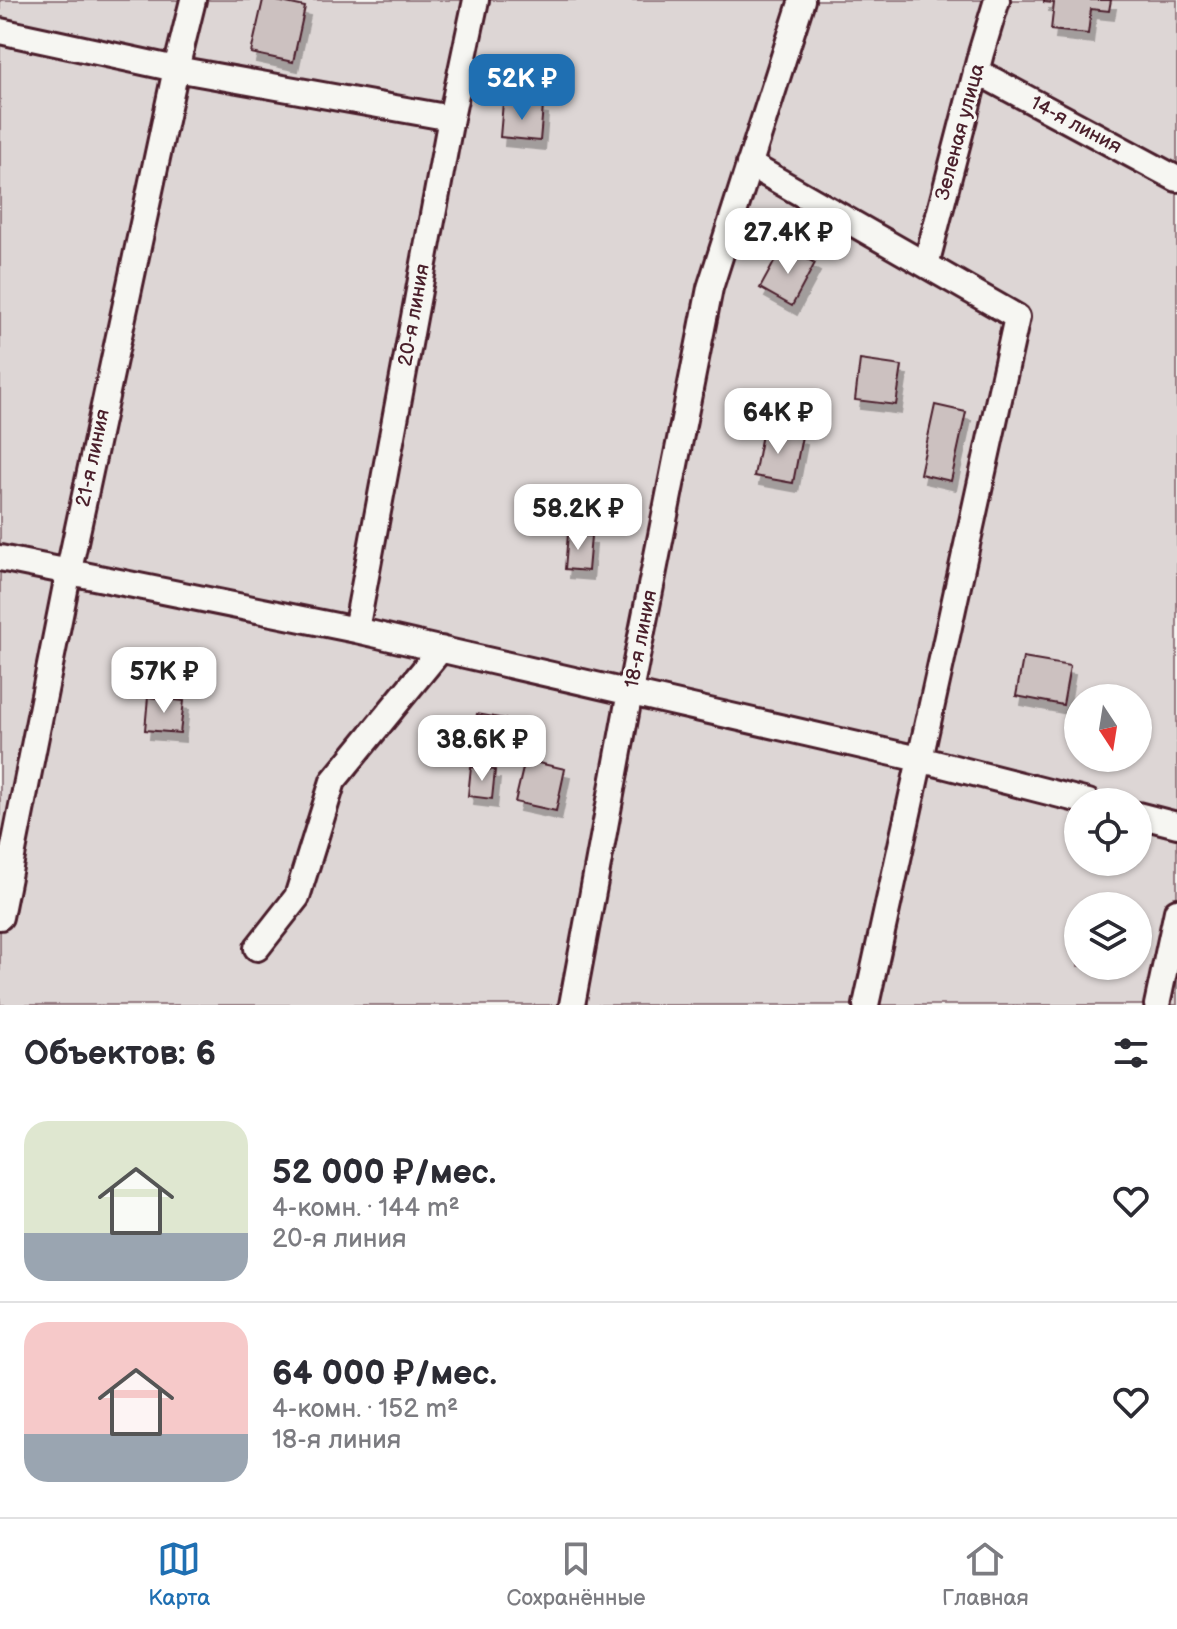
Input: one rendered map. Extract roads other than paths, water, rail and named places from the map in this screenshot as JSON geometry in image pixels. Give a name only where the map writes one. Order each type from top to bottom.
[{"type":"street","name":"21-я линия","points":[[0,917],[69,570],[193,0]]},
{"type":"street","name":"20-я линия","points":[[356,630],[451,118],[476,0]]},
{"type":"street","name":"18-я линия","points":[[572,1005],[710,288],[802,0]]},
{"type":"street","name":"Зеленая улица","points":[[926,265],[997,0]]},
{"type":"street","points":[[0,31],[176,69],[451,118]]},
{"type":"street","name":"14-я линия","points":[[976,71],[1177,179]]},
{"type":"street","points":[[749,164],[1017,317],[866,1005]]},
{"type":"street","points":[[0,558],[441,649],[919,759],[1064,796]]},
{"type":"street","points":[[257,948],[297,897],[333,781],[441,649]]},
{"type":"street","points":[[1152,819],[1177,825]]},
{"type":"street","points":[[1157,1005],[1177,911]]}]
